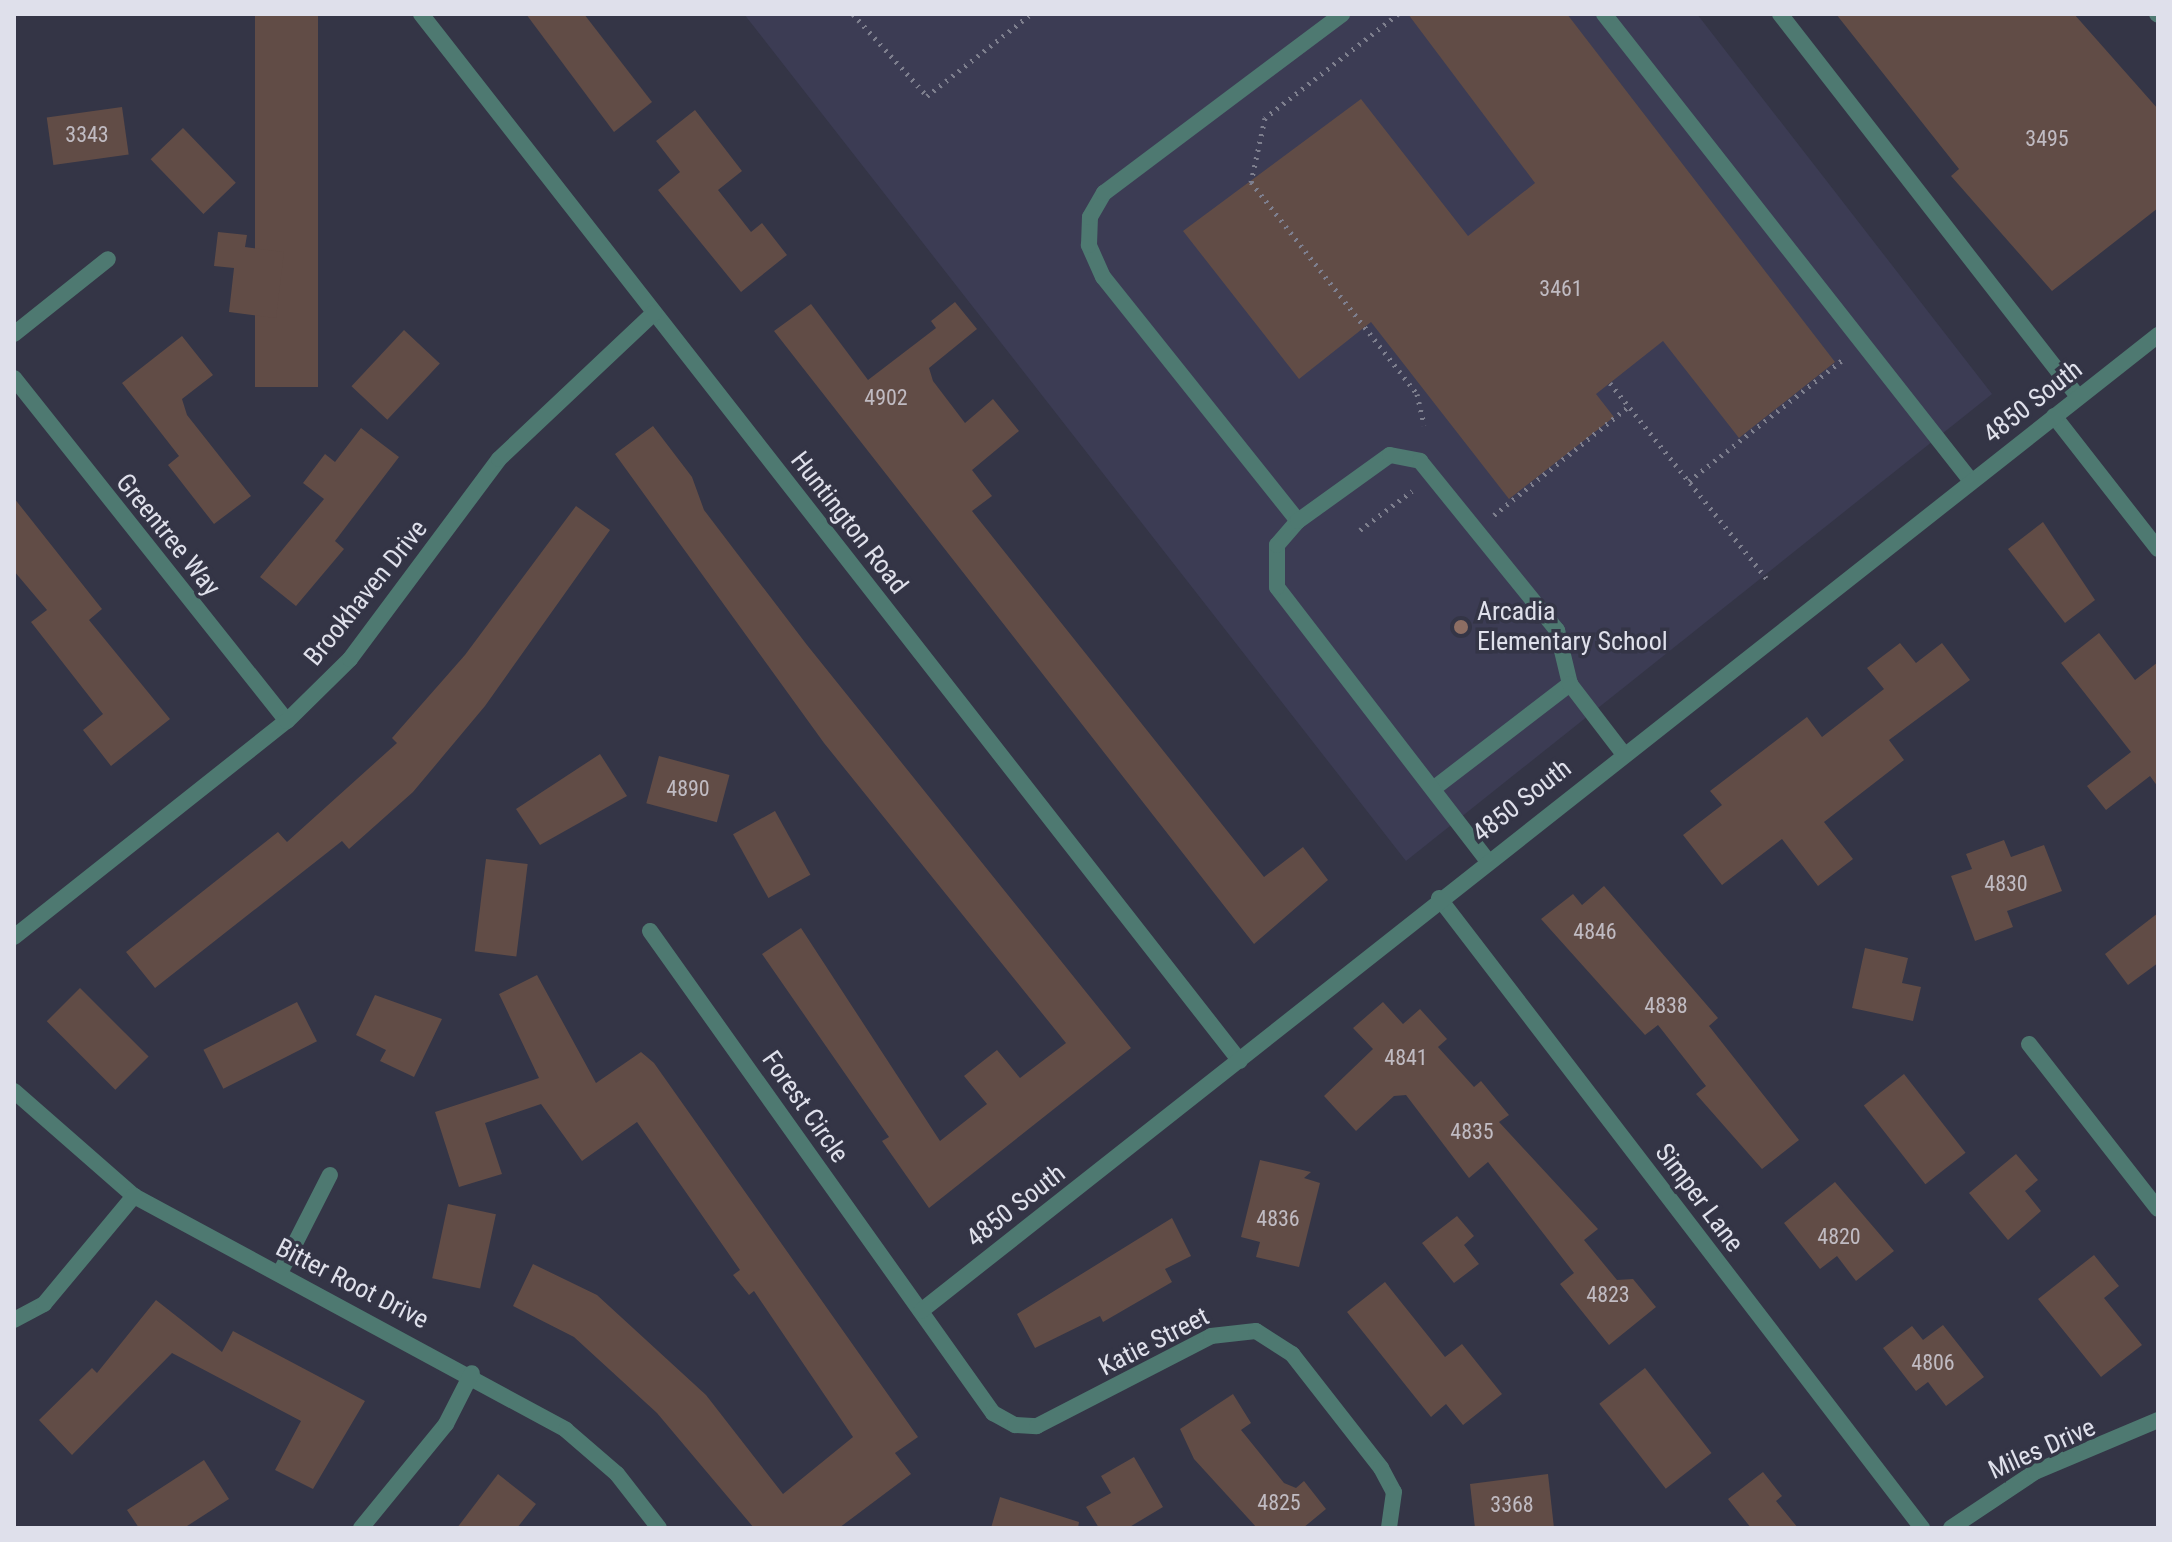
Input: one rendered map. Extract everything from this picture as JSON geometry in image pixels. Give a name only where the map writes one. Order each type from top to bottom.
[{"type":"street","name":"Huntington Road","points":[[421,14],[1240,1061]]},
{"type":"street","points":[[1298,521],[1103,277],[1089,245],[1090,217],[1104,193],[1342,14]]},
{"type":"street","points":[[1604,14],[1971,481]]},
{"type":"street","points":[[1780,14],[2078,397]]},
{"type":"street","points":[[14,334],[108,259]]},
{"type":"street","name":"Brookhaven Drive","points":[[14,937],[287,721],[350,659],[499,459],[654,313]]},
{"type":"street","name":"4850 South","points":[[921,1311],[1240,1061],[1487,860],[2158,335]]},
{"type":"street","name":"Greentree Way","points":[[14,378],[287,721]]},
{"type":"street","points":[[2054,416],[2158,549]]},
{"type":"street","points":[[1487,860],[1277,587],[1277,545],[1298,521],[1390,455],[1420,461],[1557,630],[1570,684],[1623,753]]},
{"type":"street","points":[[1433,789],[1570,684]]},
{"type":"street","name":"Simper Lane","points":[[1439,898],[1922,1528]]},
{"type":"street","name":"Forest Circle","points":[[650,931],[921,1311]]},
{"type":"street","points":[[2029,1044],[2158,1209]]},
{"type":"street","name":"Bitter Root Drive","points":[[14,1091],[134,1196],[472,1373],[566,1430],[617,1474],[659,1528]]},
{"type":"street","points":[[280,1273],[330,1175]]},
{"type":"street","points":[[14,1320],[44,1304],[134,1196]]},
{"type":"street","name":"Katie Street","points":[[921,1311],[977,1394],[1015,1425],[1062,1417],[1211,1336],[1256,1331],[1292,1354],[1394,1492],[1389,1528]]},
{"type":"street","points":[[361,1528],[437,1436],[472,1373]]},
{"type":"street","name":"Miles Drive","points":[[1951,1528],[2035,1472],[2158,1420]]},
{"type":"path","points":[[853,14],[927,96],[1031,14]]},
{"type":"path","points":[[1398,14],[1265,118],[1251,182],[1417,394],[1424,425]]},
{"type":"path","points":[[1689,481],[1847,357]]},
{"type":"path","points":[[1610,383],[1766,578]]},
{"type":"path","points":[[1493,516],[1629,406]]},
{"type":"path","points":[[1360,530],[1416,488]]},
{"type":"shaded area","name":"Arcadia Elementary School","points":[[744,14],[1697,14],[1992,394],[1406,861]]},
{"type":"building","points":[[255,14],[318,14],[318,387],[255,387]]},
{"type":"building","points":[[526,14],[584,14],[652,102],[614,132]]},
{"type":"building","points":[[1408,14],[1567,14],[1835,362],[1739,438],[1663,341],[1596,394],[1614,417],[1509,499],[1371,322],[1299,379],[1183,231],[1361,99],[1468,236],[1535,183]]},
{"type":"building","points":[[1836,14],[2074,14],[2158,109],[2158,208],[2052,291],[1951,176],[1959,169]]},
{"type":"building","points":[[122,107],[129,155],[53,165],[47,118]]},
{"type":"building","points":[[695,110],[742,171],[718,190],[751,232],[762,223],[787,255],[741,292],[658,190],[680,172],[656,141]]},
{"type":"building","points":[[183,128],[236,183],[203,214],[151,159]]},
{"type":"building","points":[[218,232],[247,235],[245,247],[284,252],[276,318],[229,312],[234,268],[214,266]]},
{"type":"building","points":[[955,302],[977,329],[929,368],[933,381],[965,423],[993,399],[1019,431],[972,470],[992,496],[972,511],[1264,877],[1303,847],[1328,880],[1254,944],[774,331],[811,304],[868,380],[936,328],[931,321]]},
{"type":"building","points":[[404,330],[440,363],[387,420],[351,386]]},
{"type":"building","points":[[182,336],[213,375],[182,399],[187,415],[251,496],[214,524],[168,465],[179,456],[122,383]]},
{"type":"building","points":[[653,426],[692,477],[704,510],[807,645],[1131,1048],[929,1208],[882,1141],[889,1137],[762,954],[801,928],[940,1141],[987,1104],[964,1076],[997,1050],[1020,1078],[1066,1043],[824,743],[615,454]]},
{"type":"building","points":[[361,428],[399,457],[335,541],[344,549],[296,606],[260,577],[324,499],[303,483],[325,454],[335,462]]},
{"type":"building","points":[[14,498],[102,609],[89,620],[170,719],[111,766],[83,730],[103,714],[31,622],[47,610],[14,571]]},
{"type":"building","points":[[576,506],[610,530],[485,706],[413,792],[349,849],[342,841],[155,988],[126,952],[278,832],[287,842],[397,743],[392,738],[465,655]]},
{"type":"building","points":[[2043,522],[2095,600],[2065,623],[2008,549]]},
{"type":"building","points":[[2099,633],[2135,680],[2158,662],[2158,787],[2150,776],[2106,810],[2087,786],[2131,752],[2061,663]]},
{"type":"building","points":[[1900,643],[1916,663],[1942,643],[1970,680],[1889,740],[1904,760],[1824,822],[1853,859],[1818,886],[1782,839],[1722,885],[1683,835],[1722,805],[1710,791],[1807,717],[1822,737],[1884,689],[1867,668]]},
{"type":"building","points":[[600,754],[627,796],[540,845],[516,809]]},
{"type":"building","points":[[659,756],[730,775],[717,822],[646,803]]},
{"type":"building","points":[[775,811],[810,875],[768,898],[733,834]]},
{"type":"building","points":[[2004,840],[2011,857],[2044,845],[2062,891],[2007,911],[2013,927],[1975,941],[1951,876],[1972,869],[1966,854]]},
{"type":"building","points":[[486,859],[528,864],[516,956],[475,951]]},
{"type":"building","points":[[1604,886],[1718,1018],[1709,1026],[1799,1140],[1762,1169],[1696,1094],[1706,1086],[1658,1025],[1645,1035],[1541,919],[1573,894],[1582,905]]},
{"type":"building","points":[[2158,913],[2158,963],[2128,985],[2105,954]]},
{"type":"building","points":[[1865,948],[1908,958],[1902,983],[1921,987],[1913,1021],[1852,1008]]},
{"type":"building","points":[[537,975],[596,1083],[641,1052],[654,1063],[918,1437],[895,1453],[911,1474],[839,1528],[754,1528],[657,1413],[574,1337],[513,1306],[533,1264],[597,1295],[706,1395],[783,1494],[853,1437],[754,1291],[749,1295],[733,1275],[740,1270],[637,1122],[582,1161],[541,1104],[485,1123],[502,1174],[459,1187],[435,1112],[539,1078],[499,994]]},
{"type":"building","points":[[80,988],[149,1057],[115,1090],[47,1021]]},
{"type":"building","points":[[375,995],[442,1019],[414,1077],[380,1061],[386,1050],[356,1035]]},
{"type":"building","points":[[297,1002],[317,1041],[223,1089],[203,1050]]},
{"type":"building","points":[[1383,1002],[1403,1024],[1420,1009],[1447,1039],[1438,1047],[1474,1087],[1481,1081],[1509,1115],[1499,1122],[1598,1229],[1584,1240],[1617,1280],[1633,1279],[1656,1307],[1609,1345],[1560,1284],[1574,1273],[1488,1162],[1469,1178],[1406,1095],[1394,1096],[1356,1131],[1324,1096],[1373,1049],[1353,1028]]},
{"type":"building","points":[[1904,1074],[1966,1153],[1925,1184],[1864,1105]]},
{"type":"building","points":[[2016,1154],[2038,1180],[2025,1191],[2041,1211],[2008,1240],[1969,1193]]},
{"type":"building","points":[[1260,1160],[1311,1172],[1304,1178],[1320,1183],[1299,1267],[1256,1257],[1260,1242],[1241,1237]]},
{"type":"building","points":[[1835,1182],[1894,1251],[1856,1281],[1837,1256],[1820,1269],[1784,1223]]},
{"type":"building","points":[[448,1204],[496,1214],[480,1289],[432,1278]]},
{"type":"building","points":[[1457,1216],[1474,1236],[1464,1245],[1479,1264],[1454,1283],[1422,1243]]},
{"type":"building","points":[[1172,1218],[1191,1256],[1165,1269],[1172,1282],[1103,1322],[1100,1316],[1035,1348],[1017,1314]]},
{"type":"building","points":[[2094,1255],[2119,1286],[2104,1298],[2142,1345],[2101,1377],[2038,1299]]},
{"type":"building","points":[[1385,1282],[1445,1357],[1462,1344],[1502,1394],[1463,1425],[1446,1404],[1431,1417],[1347,1312]]},
{"type":"building","points":[[156,1300],[222,1352],[233,1331],[365,1401],[313,1489],[275,1470],[301,1421],[172,1353],[72,1455],[39,1420],[92,1368],[97,1373]]},
{"type":"building","points":[[1943,1325],[1984,1377],[1946,1406],[1928,1382],[1916,1391],[1883,1348],[1912,1326],[1923,1340]]},
{"type":"building","points":[[1645,1368],[1711,1453],[1666,1489],[1599,1404]]},
{"type":"building","points":[[1233,1394],[1251,1423],[1241,1430],[1284,1483],[1296,1488],[1304,1481],[1326,1509],[1303,1528],[1257,1528],[1194,1459],[1180,1429]]},
{"type":"building","points":[[1134,1457],[1163,1507],[1128,1528],[1099,1528],[1086,1507],[1111,1493],[1101,1476]]},
{"type":"building","points":[[204,1460],[229,1499],[184,1528],[139,1528],[127,1510]]},
{"type":"building","points":[[1763,1472],[1782,1496],[1776,1501],[1798,1528],[1751,1528],[1728,1499]]},
{"type":"building","points":[[498,1474],[536,1504],[517,1528],[457,1528]]},
{"type":"building","points":[[1548,1474],[1554,1528],[1475,1528],[1470,1484]]},
{"type":"building","points":[[1000,1497],[1079,1522],[1078,1528],[991,1528]]},
{"type":"place","name":"Arcadia Elementary School","points":[[1461,627]]}]
